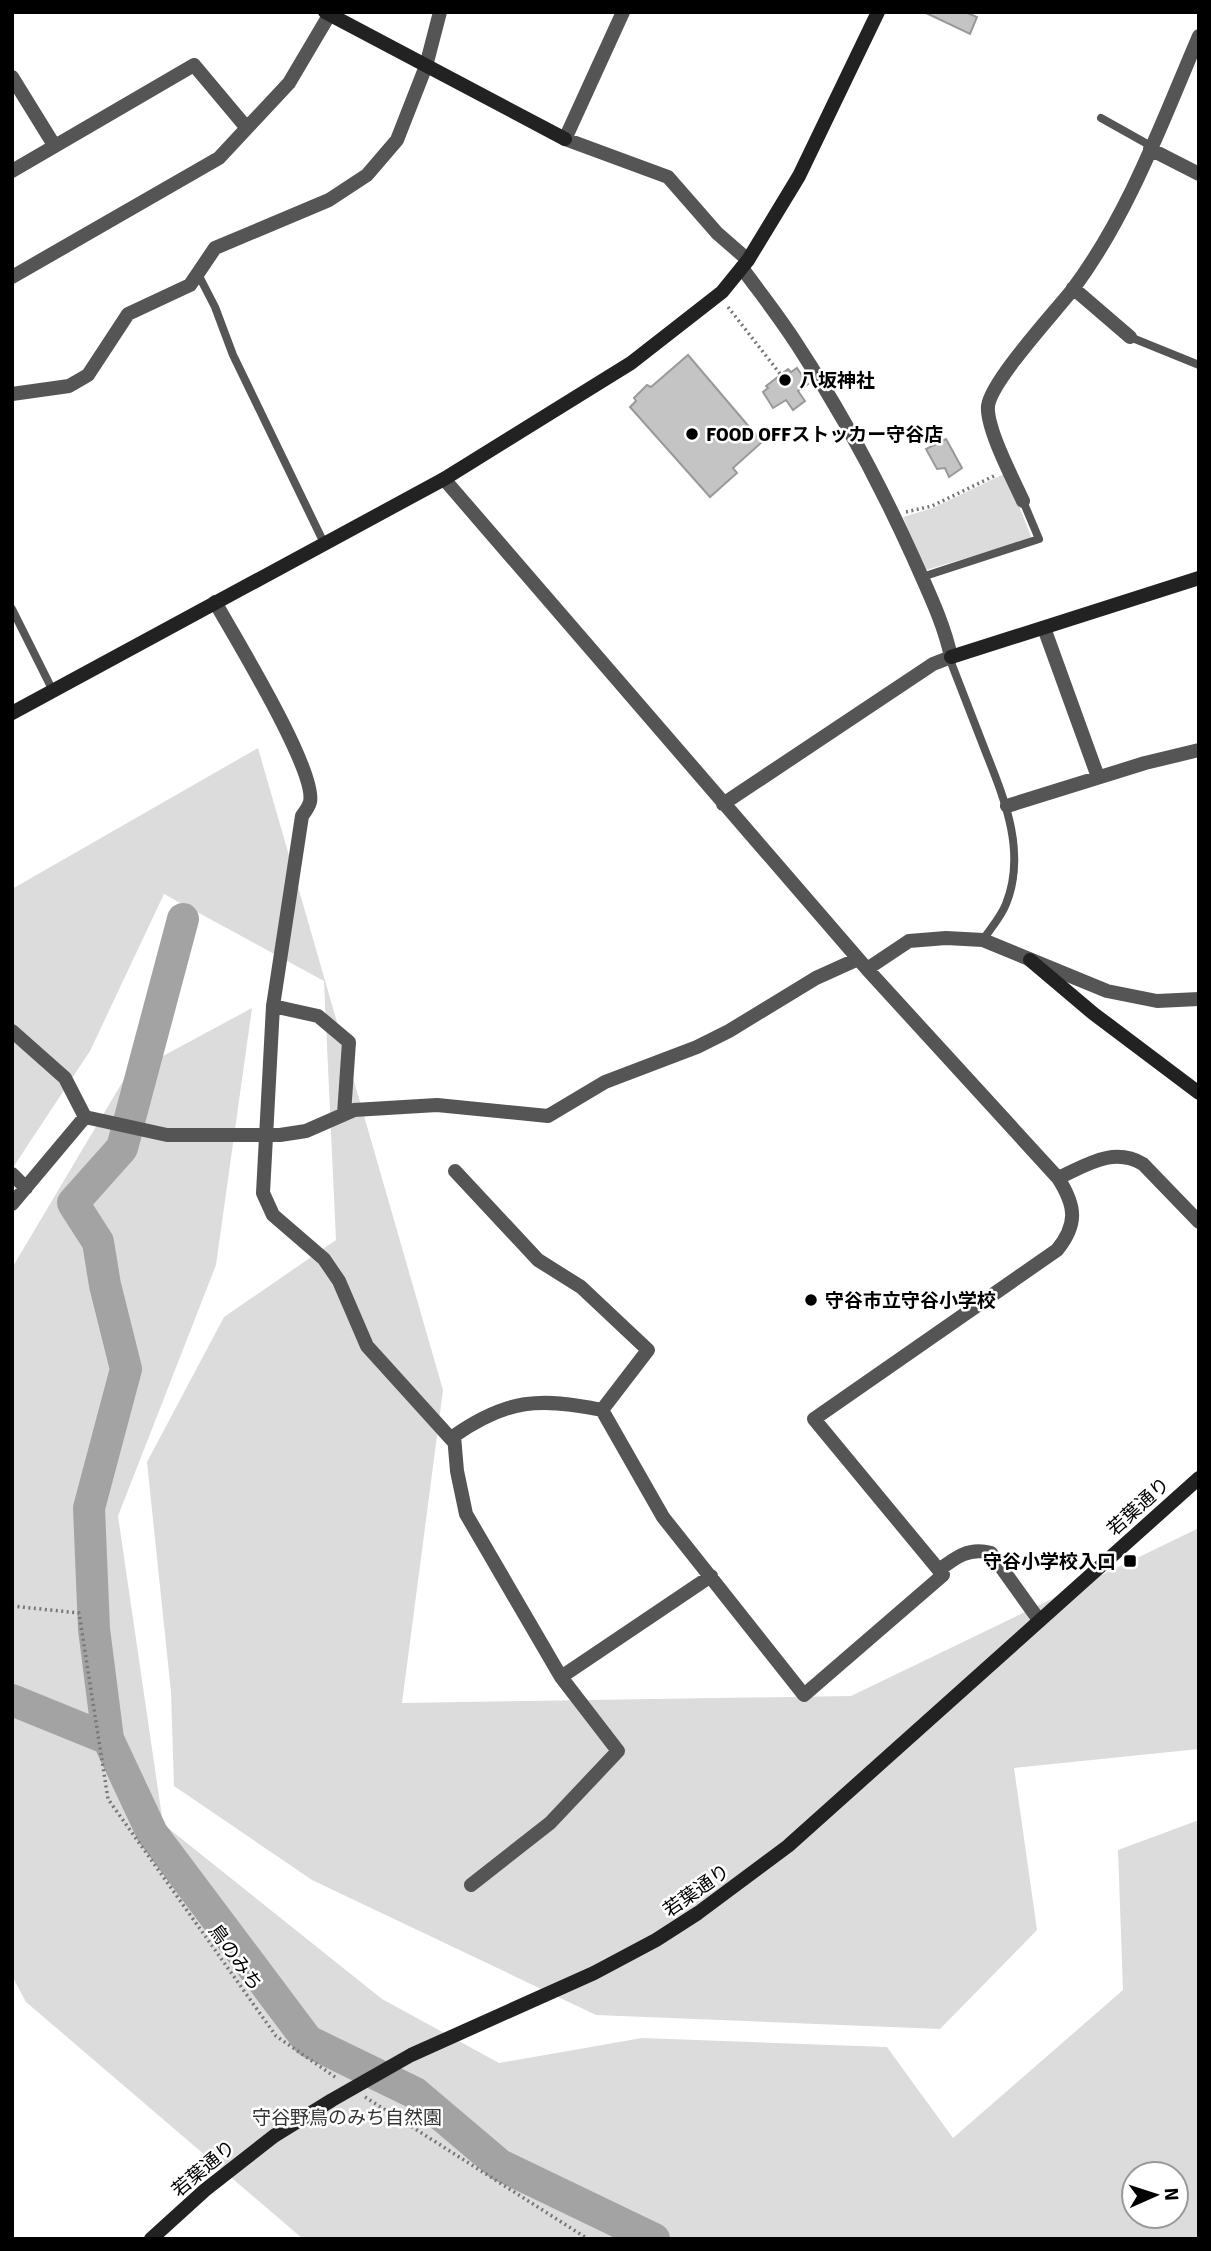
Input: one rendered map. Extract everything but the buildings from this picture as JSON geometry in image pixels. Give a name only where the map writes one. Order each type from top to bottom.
[{"type":"street","points":[[12,394],[69,386],[88,375],[128,314],[190,285],[215,248],[329,200],[367,175],[397,140],[426,65],[440,12]]},
{"type":"street","points":[[565,139],[623,12]]},
{"type":"street","points":[[12,713],[444,479],[631,363],[719,295],[745,264],[799,176],[878,12]]},
{"type":"street","points":[[12,277],[219,158],[289,83],[328,13],[565,139],[668,177],[745,264],[845,422],[894,515],[922,577],[951,657]]},
{"type":"street","points":[[1023,501],[990,424],[988,405],[1018,356],[1073,288],[1102,245],[1132,190],[1199,36]]},
{"type":"street","points":[[12,171],[194,65],[246,127]]},
{"type":"street","points":[[12,77],[54,145]]},
{"type":"street","points":[[1151,148],[1199,174]]},
{"type":"street","points":[[1073,288],[1130,337]]},
{"type":"street","points":[[444,479],[863,964],[1058,1178],[1070,1202],[1073,1215],[1067,1238],[1057,1250],[814,1419],[943,1575],[804,1695],[663,1517],[602,1409],[562,1401],[520,1403],[468,1426],[454,1436],[466,1514],[561,1676],[618,1751],[550,1823],[471,1885]]},
{"type":"street","points":[[723,804],[933,664],[1199,578]]},
{"type":"street","points":[[215,602],[293,744],[306,775],[310,801],[302,816],[273,1006],[262,1184],[265,1201],[273,1215],[324,1259],[338,1282],[367,1346],[453,1441]]},
{"type":"street","points":[[1044,628],[1098,777]]},
{"type":"street","points":[[1007,806],[1098,777],[1199,750]]},
{"type":"street","points":[[85,1117],[167,1135],[280,1135],[306,1131],[354,1110],[437,1105],[548,1116],[605,1082],[697,1047],[729,1031],[816,978],[863,964],[909,941],[946,938],[983,940],[1107,991],[1157,1001],[1199,999]]},
{"type":"street","points":[[1030,960],[1094,1014],[1199,1093]]},
{"type":"street","points":[[273,1006],[318,1016],[349,1042],[344,1114]]},
{"type":"street","points":[[12,1031],[65,1078],[85,1117]]},
{"type":"street","points":[[12,1204],[85,1117]]},
{"type":"street","points":[[1058,1178],[1104,1157],[1118,1155],[1134,1158],[1199,1222]]},
{"type":"street","points":[[455,1171],[538,1260],[582,1287],[648,1350],[602,1409]]},
{"type":"street","points":[[12,1174],[26,1188]]},
{"type":"street","name":"若葉通り","points":[[151,2239],[205,2190],[274,2136],[332,2100],[411,2055],[594,1973],[656,1940],[698,1913],[788,1846],[1199,1478]]},
{"type":"street","points":[[939,1570],[959,1554],[979,1550],[991,1553],[1039,1620]]},
{"type":"street","points":[[561,1676],[711,1576]]},
{"type":"lane","points":[[1101,118],[1151,148]]},
{"type":"lane","points":[[198,274],[215,307],[233,355],[324,542]]},
{"type":"lane","points":[[1130,337],[1199,365]]},
{"type":"lane","points":[[922,577],[1039,539],[1023,501]]},
{"type":"lane","points":[[12,609],[53,691]]},
{"type":"lane","points":[[951,657],[1007,806],[1013,836],[1012,886],[1006,906],[983,940]]},
{"type":"path","points":[[719,295],[781,375]]},
{"type":"path","points":[[894,515],[932,506],[1009,468]]},
{"type":"path","name":"鳥のみち","points":[[12,1605],[79,1613],[108,1799],[276,2036],[339,2080]]},
{"type":"path","points":[[359,2094],[588,2239]]},
{"type":"green space","points":[[1006,473],[1032,539],[926,570],[903,517],[933,508]]},
{"type":"green space","points":[[258,748],[443,1390],[402,1703],[851,1696],[1199,1528],[1199,1749],[1014,1768],[1037,1930],[940,2029],[596,2015],[312,1880],[174,1786],[171,1692],[147,1462],[224,1317],[336,1240],[324,981],[164,894],[90,1051],[12,1169],[12,889]]},
{"type":"green space","name":"守谷野鳥のみち自然園","points":[[252,1008],[216,1265],[118,1516],[163,1824],[382,1999],[499,2063],[642,2038],[887,2047],[953,2138],[1123,1990],[1118,1850],[1199,1820],[1199,2239],[303,2239],[26,2002],[12,1976],[12,1268],[126,1076]]},
{"type":"waterway","points":[[108,1739],[94,1629],[89,1508],[126,1369],[105,1285],[98,1242],[73,1203],[122,1148],[183,919]]},
{"type":"waterway","points":[[12,1700],[108,1739],[152,1833],[308,2041],[415,2093],[500,2165],[654,2239]]},
{"type":"place","name":"八坂神社","points":[[785,380]]},
{"type":"place","name":"FOOD OFFストッカー守谷店","points":[[692,434]]},
{"type":"place","name":"守谷市立守谷小学校","points":[[811,1300]]},
{"type":"place","name":"守谷小学校入口","points":[[1130,1561]]}]
